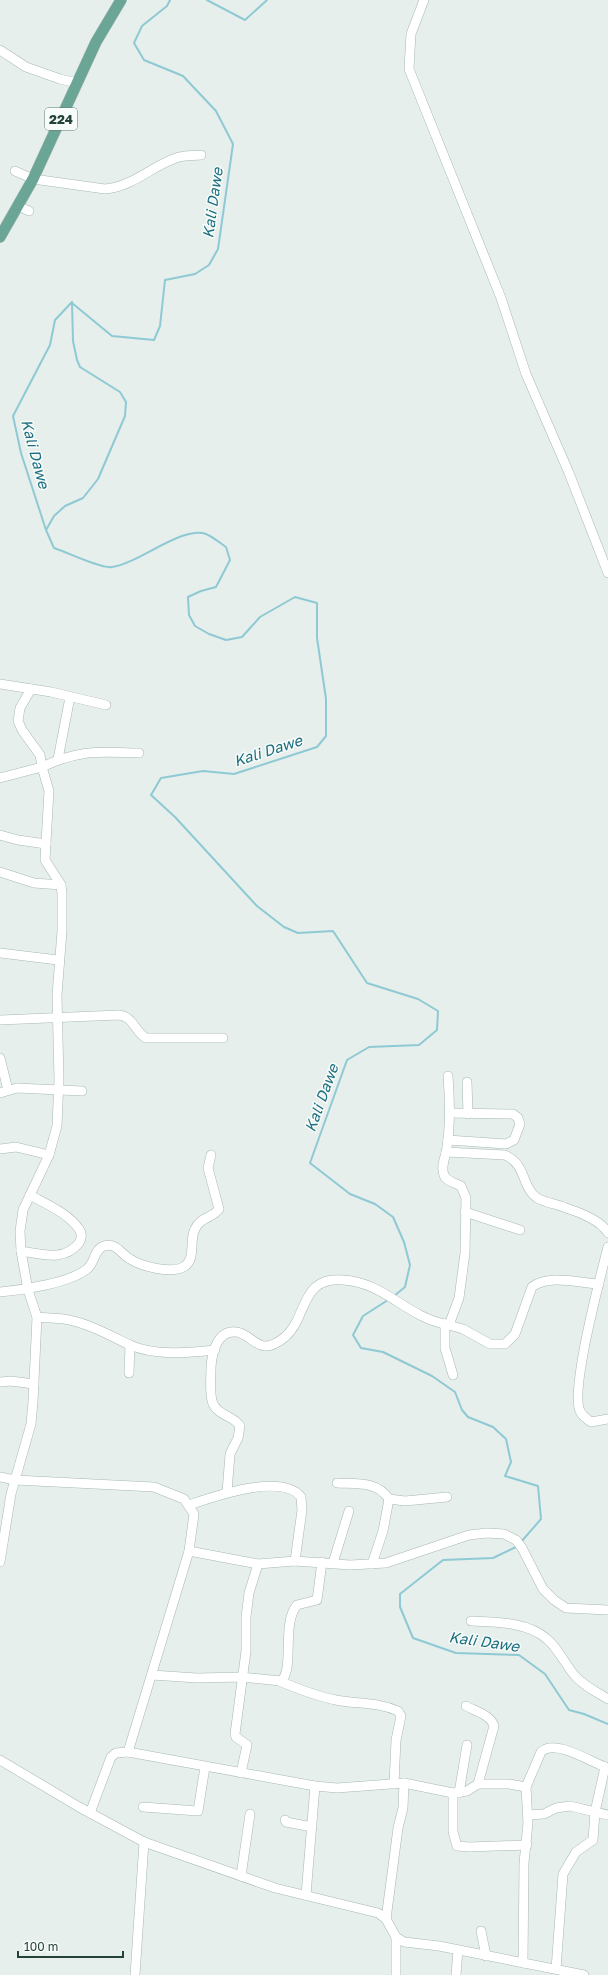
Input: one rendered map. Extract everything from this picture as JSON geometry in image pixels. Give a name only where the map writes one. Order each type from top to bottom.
[{"type":"main road","name":"224","points":[[0,237],[4,220],[18,206],[33,179],[96,42],[118,1]]},
{"type":"street","points":[[424,0],[411,34],[409,69],[502,298],[526,374],[569,473],[608,573]]},
{"type":"street","points":[[0,50],[26,67],[53,77],[77,83]]},
{"type":"street","points":[[15,171],[33,179],[96,188],[111,188],[139,178],[176,158],[202,155]]},
{"type":"street","points":[[18,206],[29,211]]},
{"type":"street","points":[[0,684],[106,704]]},
{"type":"street","points":[[0,1562],[15,1480],[31,1424],[34,1384],[37,1316],[28,1290],[21,1251],[20,1231],[24,1210],[49,1155],[57,1126],[59,1089],[57,1018],[58,960],[62,931],[61,885],[45,860],[49,791],[40,755],[22,730],[18,721],[20,708],[31,689]]},
{"type":"street","points":[[58,759],[70,697]]},
{"type":"street","points":[[0,778],[42,767],[58,759],[81,752],[139,753]]},
{"type":"street","points":[[0,835],[18,840],[46,844]]},
{"type":"street","points":[[0,872],[34,883],[61,885]]},
{"type":"street","points":[[0,953],[58,960]]},
{"type":"street","points":[[0,1020],[119,1015],[125,1016],[133,1022],[138,1033],[146,1038],[223,1038]]},
{"type":"street","points":[[0,1058],[4,1092],[17,1088],[82,1091]]},
{"type":"street","points":[[448,1076],[450,1113],[448,1140],[443,1169],[444,1176],[448,1180],[461,1186],[465,1191],[466,1198],[465,1253],[459,1298],[447,1325],[446,1356],[453,1375]]},
{"type":"street","points":[[466,1082],[468,1114]]},
{"type":"street","points":[[448,1140],[506,1144],[514,1140],[518,1133],[520,1124],[518,1118],[513,1114],[450,1113]]},
{"type":"street","points":[[0,1149],[16,1147],[49,1155]]},
{"type":"street","points":[[446,1152],[505,1155],[512,1158],[518,1163],[526,1183],[537,1197],[567,1208],[594,1221],[606,1229],[608,1233]]},
{"type":"street","points":[[0,1292],[28,1290],[80,1275],[91,1266],[99,1249],[105,1245],[113,1246],[129,1258],[155,1268],[174,1269],[185,1266],[191,1258],[192,1237],[195,1229],[201,1220],[216,1214],[219,1209],[208,1168],[212,1155]]},
{"type":"street","points":[[21,1251],[61,1256],[76,1246],[81,1240],[79,1228],[67,1217],[30,1195]]},
{"type":"street","points":[[465,1212],[520,1230]]},
{"type":"street","points":[[608,1247],[580,1367],[578,1395],[580,1410],[585,1418],[591,1422],[608,1420]]},
{"type":"street","points":[[227,1492],[230,1454],[238,1438],[240,1426],[237,1421],[220,1413],[213,1403],[211,1374],[212,1360],[217,1342],[226,1334],[236,1332],[262,1346],[275,1343],[285,1337],[293,1328],[307,1296],[314,1289],[330,1280],[355,1281],[385,1293],[426,1319],[463,1329],[490,1344],[505,1344],[515,1334],[532,1287],[536,1284],[553,1280],[599,1284]]},
{"type":"street","points":[[37,1316],[64,1319],[88,1326],[130,1345],[156,1351],[192,1353],[215,1350]]},
{"type":"street","points":[[128,1372],[130,1345]]},
{"type":"street","points":[[0,1382],[34,1384]]},
{"type":"street","points":[[0,1477],[15,1480],[154,1486],[184,1499],[194,1514],[189,1551],[128,1752]]},
{"type":"street","points":[[337,1483],[365,1484],[375,1486],[384,1490],[389,1499],[383,1531],[372,1564]]},
{"type":"street","points":[[189,1505],[227,1492],[262,1487],[289,1489],[299,1494],[302,1497],[302,1510],[295,1561]]},
{"type":"street","points":[[389,1499],[405,1501],[447,1497]]},
{"type":"street","points":[[333,1563],[349,1511]]},
{"type":"street","points":[[189,1551],[258,1564],[295,1561],[350,1565],[372,1564],[386,1563],[469,1535],[487,1533],[504,1534],[516,1540],[522,1548],[543,1589],[554,1600],[566,1608],[608,1610]]},
{"type":"street","points":[[279,1681],[284,1677],[286,1672],[290,1616],[297,1604],[316,1600],[322,1562]]},
{"type":"street","points":[[241,1774],[247,1745],[236,1737],[235,1734],[243,1677],[249,1593],[258,1564]]},
{"type":"street","points":[[471,1621],[499,1622],[538,1633],[548,1639],[578,1679],[608,1698]]},
{"type":"street","points":[[152,1675],[197,1678],[243,1677],[279,1681],[311,1694],[336,1700],[373,1704],[398,1711],[401,1716],[396,1740],[399,1784],[403,1808],[398,1828],[386,1919]]},
{"type":"street","points":[[466,1706],[485,1716],[493,1722],[494,1726],[478,1784]]},
{"type":"street","points":[[466,1745],[456,1793],[454,1832],[456,1846],[527,1845]]},
{"type":"street","points":[[523,1963],[524,1863],[527,1845],[528,1815],[526,1788],[541,1752],[544,1748],[554,1747],[565,1750],[606,1768],[595,1812],[592,1840],[576,1852],[563,1874],[556,1969]]},
{"type":"street","points":[[90,1813],[111,1757],[116,1753],[128,1752],[241,1774],[337,1788],[399,1784],[456,1793],[478,1784],[509,1784],[526,1788]]},
{"type":"street","points":[[0,1760],[90,1813],[144,1842],[276,1888],[378,1913],[386,1919],[396,1937],[404,1942],[458,1950],[584,1975]]},
{"type":"street","points":[[143,1807],[198,1812],[205,1767]]},
{"type":"street","points":[[306,1895],[315,1786]]},
{"type":"street","points":[[528,1815],[544,1814],[556,1808],[570,1806],[608,1815]]},
{"type":"street","points":[[241,1876],[250,1814]]},
{"type":"street","points":[[285,1820],[286,1822],[312,1827]]},
{"type":"street","points":[[135,1975],[144,1842]]},
{"type":"street","points":[[481,1931],[486,1956]]},
{"type":"street","points":[[396,1937],[396,1975]]},
{"type":"street","points":[[456,1975],[458,1950]]},
{"type":"waterway","name":"Kali Dawe","points":[[72,303],[112,336],[154,340],[160,326],[165,280],[195,274],[209,265],[218,249],[233,144],[216,111],[183,76],[144,60],[134,43],[142,26],[167,6],[170,0]]},
{"type":"waterway","name":"Kali Dawe","points":[[207,0],[245,20],[267,0]]},
{"type":"waterway","name":"Kali Dawe","points":[[72,302],[73,341],[80,367],[120,392],[126,402],[125,416],[98,479],[83,498],[65,506],[54,516],[46,530],[54,548],[92,563],[112,567],[123,564],[185,535],[196,533],[209,535],[226,547],[230,560],[216,587],[201,591],[188,597],[189,615],[195,626],[209,634],[226,640],[242,637],[260,617],[295,597],[317,603],[317,638],[326,699],[326,736],[317,747],[234,774],[203,771],[161,778],[151,795],[175,817],[257,906],[284,927],[298,933],[333,931],[367,983],[418,999],[438,1011],[437,1030],[419,1045],[369,1047],[347,1060],[310,1163],[350,1194],[375,1204],[393,1217],[404,1242],[410,1265],[405,1287],[394,1296]]},
{"type":"waterway","name":"Kali Dawe","points":[[46,530],[21,453],[13,416],[50,345],[55,320],[72,302]]},
{"type":"waterway","name":"Kali Dawe","points":[[388,1300],[363,1316],[353,1335],[361,1348],[383,1352],[432,1376],[455,1392],[462,1410],[468,1417],[493,1427],[506,1439],[511,1462],[505,1476],[538,1486],[541,1519],[521,1542]]},
{"type":"waterway","name":"Kali Dawe","points":[[518,1546],[493,1558],[443,1560],[400,1594],[400,1607],[413,1638],[456,1653],[519,1655],[545,1674],[569,1710],[584,1714],[608,1724]]}]
